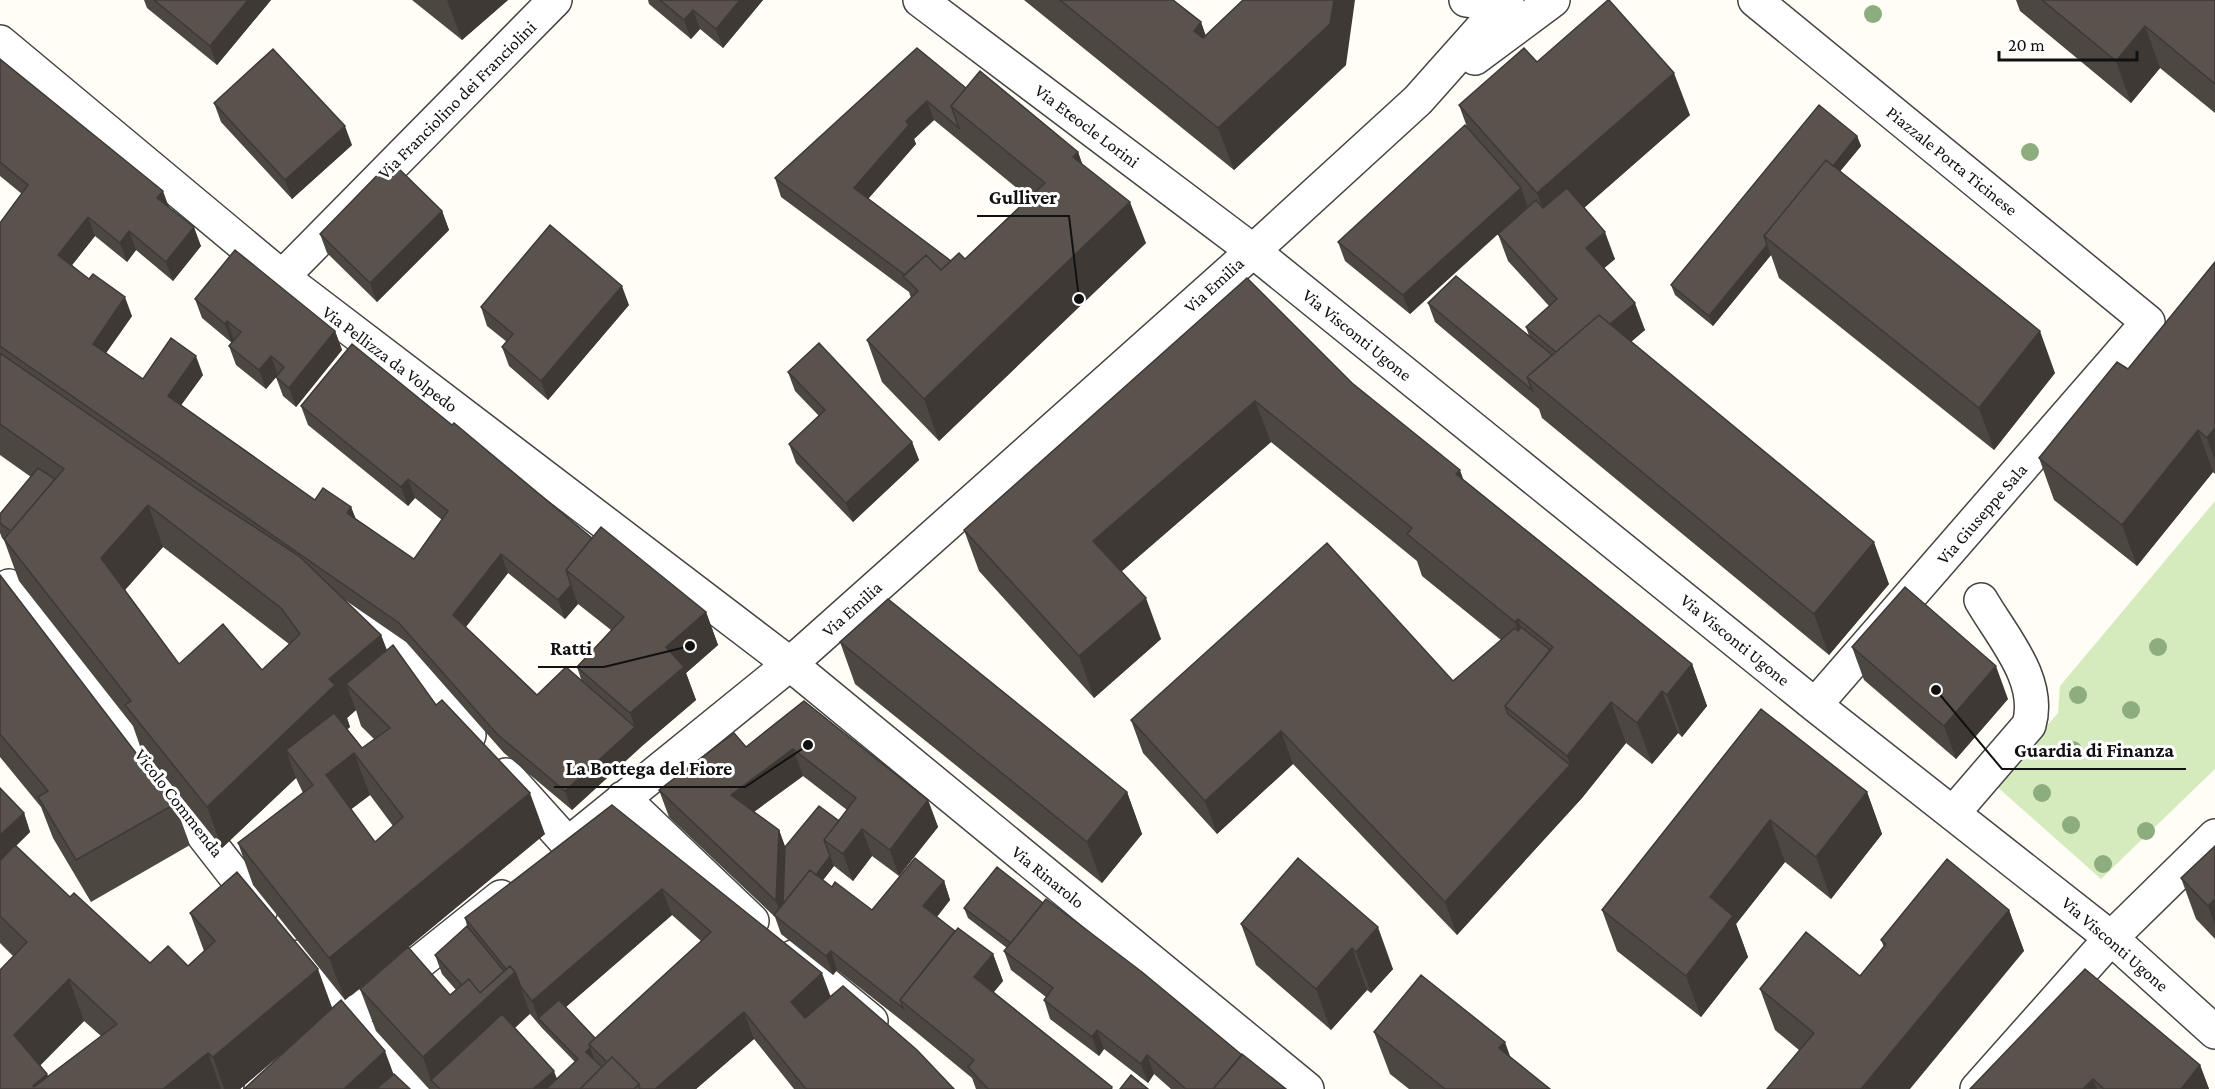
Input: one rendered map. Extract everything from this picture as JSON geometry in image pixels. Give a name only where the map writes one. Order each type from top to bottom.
[{"type":"street","name":"Via Franciolino dei Franciolini","points":[[282,277],[555,0]]},
{"type":"street","name":"Via Eteocle Lorini","points":[[920,0],[1253,251]]},
{"type":"street","name":"Via Emilia","points":[[261,1089],[790,664],[1253,251],[1418,100],[1553,0]]},
{"type":"street","name":"Piazzale Porta Ticinese","points":[[1755,0],[2148,322]]},
{"type":"street","name":"Via Emilia","points":[[1418,100],[1482,4]]},
{"type":"street","name":"Via Pellizza da Volpedo","points":[[0,42],[282,277],[790,664]]},
{"type":"street","name":"Via Visconti Ugone","points":[[1253,251],[1815,705],[1954,812],[2111,938],[2215,1032]]},
{"type":"street","name":"Via Giuseppe Sala","points":[[1815,705],[2148,322]]},
{"type":"street","name":"Vicolo Commenda","points":[[9,586],[348,1019],[413,1089]]},
{"type":"street","points":[[326,598],[391,647],[568,844]]},
{"type":"street","points":[[1954,812],[2029,725],[2034,710],[2028,678],[1981,600]]},
{"type":"street","name":"Via Rinarolo","points":[[790,664],[1307,1089]]},
{"type":"street","points":[[623,798],[771,939],[895,1040]]},
{"type":"street","points":[[1977,1089],[2111,938],[2215,836]]},
{"type":"green space","points":[[2215,501],[2215,769],[2101,879],[1995,785],[2058,713],[2060,686]]},
{"type":"building","points":[[154,0],[248,0],[210,46]]},
{"type":"building","points":[[660,0],[740,0],[716,29],[693,10],[684,20]]},
{"type":"building","points":[[1060,0],[1173,0],[1201,22],[1194,31],[1203,38],[1243,0],[1334,0],[1330,24],[1218,128]]},
{"type":"building","points":[[1608,0],[1674,73],[1537,193],[1459,105],[1524,48],[1537,62]]},
{"type":"building","points":[[2042,0],[2215,0],[2215,84],[2145,26],[2116,61]]},
{"type":"building","points":[[917,48],[966,88],[951,106],[959,128],[927,101],[906,121],[909,125],[854,188],[951,261],[941,270],[926,255],[905,275],[775,178]]},
{"type":"building","points":[[273,49],[345,126],[285,180],[214,103]]},
{"type":"building","points":[[0,59],[163,191],[157,198],[194,227],[166,262],[129,231],[120,243],[88,217],[58,255],[89,279],[93,274],[125,297],[93,344],[143,379],[171,338],[196,356],[168,396],[315,500],[323,488],[351,507],[347,513],[414,559],[448,511],[408,479],[401,487],[301,406],[352,344],[452,425],[454,423],[592,538],[566,570],[571,585],[558,600],[501,554],[453,615],[537,695],[566,667],[635,727],[565,791],[497,734],[399,623],[0,346],[0,223],[28,185],[0,162]]},
{"type":"building","points":[[980,71],[1078,152],[1073,157],[1130,202],[924,399],[867,340],[918,291],[903,276],[926,255],[941,270],[959,253],[965,259],[1045,183],[951,106]]},
{"type":"building","points":[[1819,105],[1857,136],[1833,166],[1826,160],[1764,236],[1767,245],[1709,316],[1671,285]]},
{"type":"building","points":[[1465,125],[1521,188],[1403,295],[1338,242]]},
{"type":"building","points":[[1826,160],[2040,331],[1979,408],[1764,236]]},
{"type":"building","points":[[391,161],[442,211],[370,283],[320,234]]},
{"type":"building","points":[[1567,188],[1605,232],[1586,248],[1635,303],[1610,324],[1599,315],[1556,352],[1526,327],[1557,299],[1498,234],[1536,200],[1543,208]]},
{"type":"building","points":[[550,225],[622,286],[541,381],[502,347],[513,334],[481,307]]},
{"type":"building","points":[[235,250],[335,331],[289,388],[276,377],[284,367],[271,356],[259,370],[229,346],[241,332],[227,321],[225,324],[195,299]]},
{"type":"building","points":[[2215,262],[2215,428],[2207,438],[2198,430],[2122,525],[2039,458],[2117,362],[2128,369]]},
{"type":"building","points":[[1456,276],[1552,355],[1527,377],[1532,390],[1428,303]]},
{"type":"building","points":[[1247,278],[1352,383],[1460,470],[1456,474],[1692,664],[1667,695],[1662,691],[1637,723],[1611,702],[1567,756],[1505,706],[1553,647],[1518,619],[1515,622],[1407,534],[1412,528],[1255,401],[1093,541],[1146,598],[1079,656],[964,530]]},
{"type":"building","points":[[1599,315],[1874,542],[1814,614],[1527,377]]},
{"type":"building","points":[[819,343],[912,442],[846,503],[789,444],[825,410],[788,372]]},
{"type":"building","points":[[0,353],[207,496],[299,556],[381,635],[329,679],[335,685],[207,807],[125,705],[131,701],[4,539],[64,469],[0,424]],"holes":[[[148,505],[281,608],[300,634],[262,670],[223,624],[179,664],[101,558]]]},
{"type":"building","points":[[38,468],[55,479],[11,531],[0,523],[0,514]]},
{"type":"building","points":[[601,527],[706,612],[666,647],[684,667],[630,713],[577,667],[624,617],[566,570]]},
{"type":"building","points":[[1327,543],[1453,681],[1515,628],[1518,631],[1521,627],[1550,650],[1505,706],[1508,714],[1570,765],[1445,902],[1281,731],[1205,801],[1131,720]]},
{"type":"building","points":[[0,575],[175,804],[76,860],[38,797],[48,791],[0,734]]},
{"type":"building","points":[[1905,587],[1996,666],[1944,726],[1852,647]]},
{"type":"building","points":[[888,599],[1127,792],[1087,842],[840,642]]},
{"type":"building","points":[[393,645],[436,705],[442,700],[530,793],[329,958],[238,843],[313,785],[286,750],[334,713],[362,748],[390,728],[346,684]],"holes":[[[354,753],[403,817],[375,842],[326,775]]]},
{"type":"building","points":[[804,701],[928,800],[890,850],[862,829],[843,854],[824,840],[856,798],[793,749],[731,795],[779,830],[776,901],[659,790],[734,733],[746,747]]},
{"type":"building","points":[[1761,709],[1867,792],[1816,857],[1770,820],[1710,897],[1733,916],[1686,976],[1602,910]]},
{"type":"building","points":[[0,788],[24,813],[0,835]]},
{"type":"building","points":[[612,805],[822,973],[791,1002],[805,1018],[843,986],[917,1050],[954,1089],[806,1089],[744,1012],[655,1089],[640,1089],[639,1084],[612,1057],[607,1062],[589,1044],[711,932],[662,889],[532,1001],[521,987],[515,972],[510,966],[506,969],[465,918]]},
{"type":"building","points":[[819,806],[839,821],[824,840],[830,856],[816,875],[810,870],[783,904],[785,847]]},
{"type":"building","points":[[15,845],[70,897],[74,893],[150,963],[168,946],[188,966],[215,941],[190,913],[237,872],[318,969],[213,1057],[208,1053],[163,1089],[0,1089],[0,970],[27,942],[0,916],[0,861]],"holes":[[[69,979],[117,1024],[34,1087],[33,1086],[47,1074],[14,1035]]]},
{"type":"building","points":[[2215,846],[2215,899],[2208,906],[2181,878]]},
{"type":"building","points":[[915,858],[944,881],[923,906],[955,931],[900,1000],[903,1008],[831,951],[826,956],[774,915],[810,870],[832,887],[835,882],[872,910]]},
{"type":"building","points":[[1298,858],[1378,927],[1356,952],[1352,948],[1316,989],[1241,924]]},
{"type":"building","points":[[1947,859],[2009,910],[1861,1089],[1767,1089],[1814,1033],[1760,989],[1806,932],[1860,976],[1886,944],[1881,940]]},
{"type":"building","points":[[997,867],[1043,903],[1011,943],[964,908]]},
{"type":"building","points":[[1046,899],[1142,972],[1242,1055],[1213,1089],[1186,1089],[1147,1055],[1141,1064],[1097,1030],[1092,1037],[1044,1000],[1053,988],[1004,951]]},
{"type":"building","points":[[467,926],[504,971],[480,993],[469,979],[462,985],[435,955]]},
{"type":"building","points":[[958,928],[993,954],[974,977],[1112,1087],[1111,1089],[988,1089],[968,1067],[974,1060],[900,1000]]},
{"type":"building","points":[[408,947],[450,995],[469,979],[480,993],[510,966],[515,972],[423,1057],[360,989]]},
{"type":"building","points":[[2085,969],[2200,1065],[2181,1089],[2104,1089],[2093,1079],[2083,1089],[1970,1089]]},
{"type":"building","points":[[1421,975],[1505,1042],[1499,1048],[1550,1089],[1445,1089],[1374,1032]]},
{"type":"building","points":[[341,1000],[385,1051],[344,1089],[244,1089]]},
{"type":"building","points":[[559,1000],[595,1038],[589,1044],[590,1048],[586,1052],[602,1067],[580,1089],[546,1089],[578,1059],[538,1018]]},
{"type":"building","points":[[502,1014],[554,1071],[533,1089],[440,1089],[431,1080]]},
{"type":"building","points":[[1242,1054],[1286,1089],[1213,1089]]},
{"type":"building","points":[[612,1057],[639,1084],[634,1089],[580,1089]]},
{"type":"building","points":[[394,1074],[410,1089],[376,1089]]},
{"type":"building","points":[[1131,1075],[1148,1089],[1120,1089]]},
{"type":"place","name":"Gulliver","points":[[1079,299]]},
{"type":"place","name":"Ratti","points":[[690,646]]},
{"type":"place","name":"Guardia di Finanza","points":[[1936,690]]},
{"type":"place","name":"La Bottega del Fiore","points":[[808,745]]}]
